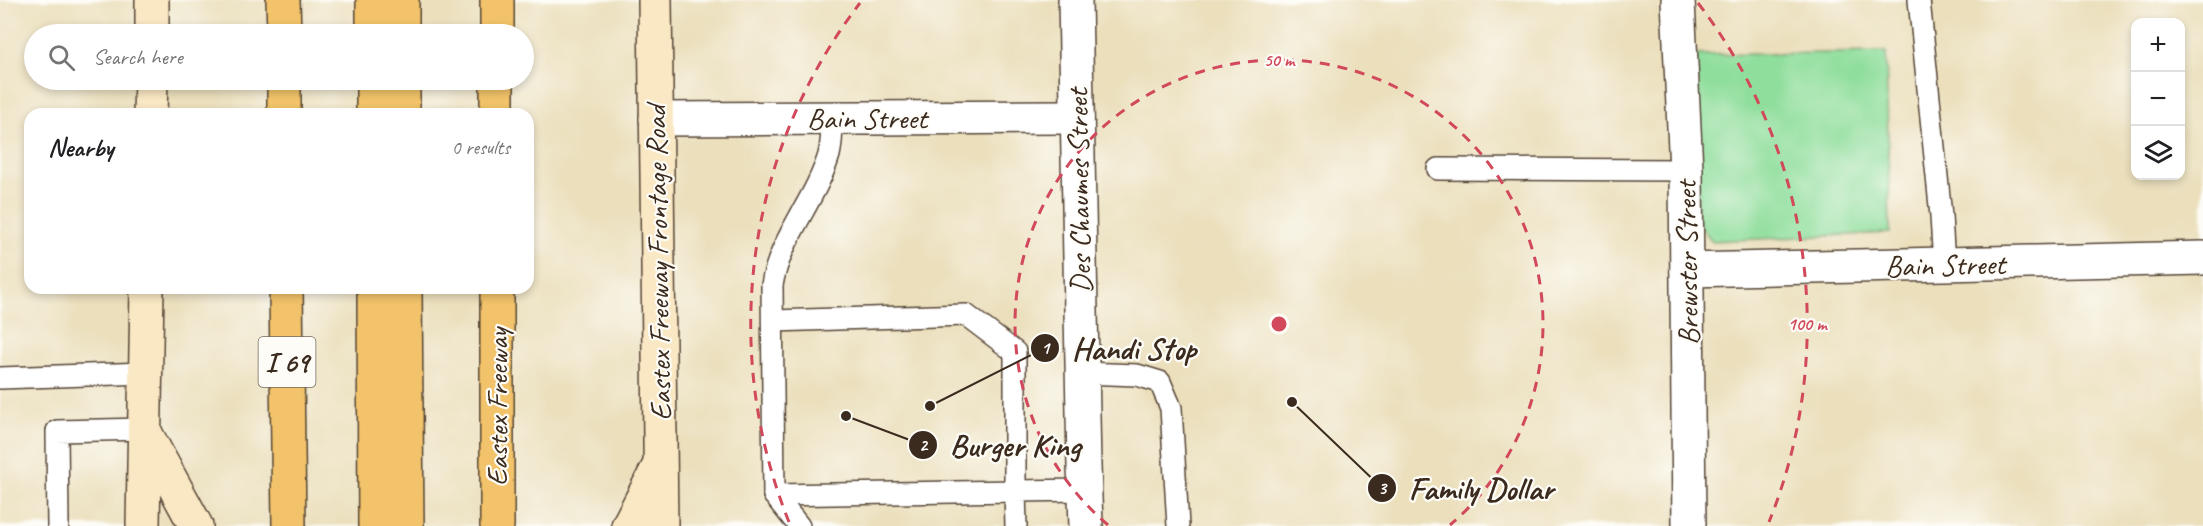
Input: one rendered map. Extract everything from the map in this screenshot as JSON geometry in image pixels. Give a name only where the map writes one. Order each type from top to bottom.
[{"type":"highway","points":[[283,0],[284,24]]},
{"type":"highway","points":[[373,0],[373,24]]},
{"type":"highway","points":[[402,0],[402,24]]},
{"type":"highway","points":[[497,0],[497,24]]},
{"type":"highway","points":[[284,90],[284,108]]},
{"type":"highway","points":[[373,90],[373,108]]},
{"type":"highway","points":[[402,90],[403,108]]},
{"type":"highway","points":[[497,90],[497,108]]},
{"type":"highway","name":"I 69","points":[[286,294],[289,526]]},
{"type":"highway","points":[[375,294],[390,433],[407,526]]},
{"type":"highway","points":[[375,526],[390,433],[404,294]]},
{"type":"highway","name":"Eastex Freeway","points":[[497,294],[497,526]]},
{"type":"main road","points":[[152,0],[152,24]]},
{"type":"main road","name":"Eastex Freeway Frontage Road","points":[[655,0],[661,526]]},
{"type":"main road","points":[[150,108],[151,90]]},
{"type":"main road","points":[[143,526],[147,294]]},
{"type":"main road","points":[[144,429],[196,526]]},
{"type":"main road","points":[[628,526],[661,462]]},
{"type":"main road","points":[[661,462],[682,526]]},
{"type":"street","name":"Des Chaumes Street","points":[[1075,0],[1086,526]]},
{"type":"street","name":"Brewster Street","points":[[1678,0],[1686,170],[1689,526]]},
{"type":"street","name":"Bain Street","points":[[656,119],[1077,117]]},
{"type":"street","name":"Bain Street","points":[[1687,270],[2203,258]]},
{"type":"lane","points":[[1919,0],[1944,264]]},
{"type":"lane","points":[[799,526],[774,495],[772,285],[774,272],[782,252],[824,169],[832,142],[832,118]]},
{"type":"lane","points":[[1438,169],[1686,170]]},
{"type":"lane","points":[[773,321],[966,315],[1015,352],[1016,526]]},
{"type":"lane","points":[[0,378],[145,373]]},
{"type":"lane","points":[[1083,373],[1137,375],[1160,382],[1171,408],[1178,526]]},
{"type":"lane","points":[[58,526],[57,431],[144,429]]},
{"type":"lane","points":[[774,495],[1085,490]]},
{"type":"green space","points":[[1886,52],[1890,233],[1712,241],[1697,222],[1696,55]]},
{"type":"place","name":"Family Dollar","points":[[1292,402]]},
{"type":"place","name":"Handi Stop","points":[[930,406]]},
{"type":"place","name":"Burger King","points":[[846,416]]}]
